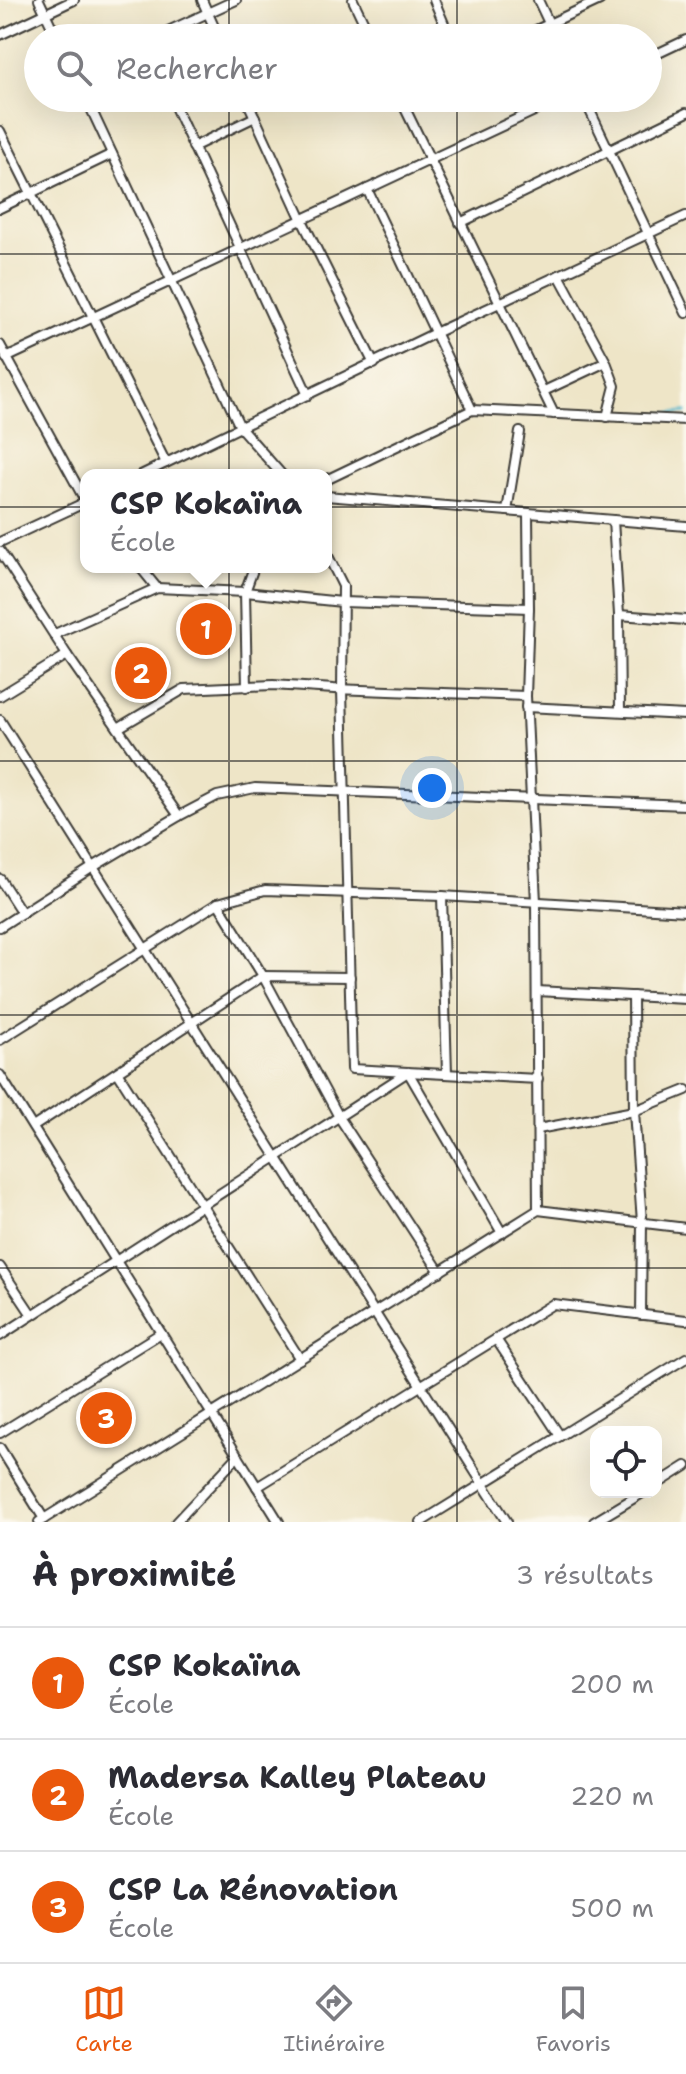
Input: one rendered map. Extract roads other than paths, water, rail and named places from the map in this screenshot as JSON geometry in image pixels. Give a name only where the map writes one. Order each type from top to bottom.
[{"type":"street","points":[[39,0],[51,24]]},
{"type":"street","points":[[0,35],[74,0]]},
{"type":"street","points":[[202,0],[213,24]]},
{"type":"street","points":[[184,24],[236,0]]},
{"type":"street","points":[[353,0],[364,24]]},
{"type":"street","points":[[434,0],[444,24]]},
{"type":"street","points":[[538,0],[549,24],[600,0]]},
{"type":"street","points":[[662,51],[686,40]]},
{"type":"street","points":[[92,112],[240,427],[277,469]]},
{"type":"street","points":[[177,112],[308,395]]},
{"type":"street","points":[[253,112],[374,364]]},
{"type":"street","points":[[407,112],[554,414]]},
{"type":"street","points":[[6,358],[532,112]]},
{"type":"street","points":[[591,112],[685,309]]},
{"type":"street","points":[[460,223],[686,113]]},
{"type":"street","points":[[193,147],[255,117]]},
{"type":"street","points":[[0,131],[166,463]]},
{"type":"street","points":[[0,208],[112,154]]},
{"type":"street","points":[[367,189],[472,410]]},
{"type":"street","points":[[154,469],[686,216]]},
{"type":"street","points":[[559,275],[606,362],[615,386],[607,417]]},
{"type":"street","points":[[0,345],[80,491]]},
{"type":"street","points":[[544,391],[606,362]]},
{"type":"street","points":[[332,477],[472,410],[686,420]]},
{"type":"street","points":[[507,511],[520,432]]},
{"type":"street","points":[[332,496],[686,526]]},
{"type":"street","points":[[0,542],[80,505]]},
{"type":"street","points":[[528,514],[526,707],[536,902],[538,1210]]},
{"type":"street","points":[[613,520],[619,615],[620,711]]},
{"type":"street","points":[[0,551],[67,655],[179,816]]},
{"type":"street","points":[[332,564],[343,586],[342,690],[352,1069],[538,1079]]},
{"type":"street","points":[[145,573],[157,588]]},
{"type":"street","points":[[247,687],[245,592],[252,573]]},
{"type":"street","points":[[55,634],[157,588],[245,592],[342,602],[529,608]]},
{"type":"street","points":[[619,615],[686,620]]},
{"type":"street","points":[[0,696],[67,655]]},
{"type":"street","points":[[118,728],[184,689],[293,686],[526,696]]},
{"type":"street","points":[[526,707],[686,715]]},
{"type":"street","points":[[0,720],[507,1522]]},
{"type":"street","points":[[0,927],[179,816],[217,796],[255,788],[686,805]]},
{"type":"street","points":[[0,879],[22,913]]},
{"type":"street","points":[[0,1040],[218,903],[265,890],[442,896],[686,911]]},
{"type":"street","points":[[442,896],[447,1074]]},
{"type":"street","points":[[218,903],[263,976],[339,1117],[440,1272]]},
{"type":"street","points":[[33,1127],[263,976],[350,977]]},
{"type":"street","points":[[537,991],[686,999]]},
{"type":"street","points":[[633,996],[634,1111],[642,1222],[641,1315]]},
{"type":"street","points":[[0,1336],[408,1072]]},
{"type":"street","points":[[408,1072],[502,1233]]},
{"type":"street","points":[[118,1073],[300,1359]]},
{"type":"street","points":[[0,1075],[279,1522]]},
{"type":"street","points":[[538,1129],[634,1111],[686,1090]]},
{"type":"street","points":[[0,1448],[42,1520],[538,1210],[686,1228]]},
{"type":"street","points":[[0,1267],[32,1315]]},
{"type":"street","points":[[257,1487],[553,1304],[686,1320]]},
{"type":"street","points":[[0,1433],[161,1333]]},
{"type":"street","points":[[496,1339],[560,1436]]},
{"type":"street","points":[[421,1522],[686,1358]]},
{"type":"street","points":[[176,1522],[238,1456]]},
{"type":"street","points":[[662,1481],[686,1466]]},
{"type":"street","points":[[594,1522],[634,1498]]},
{"type":"waterway","points":[[654,415],[686,412]]},
{"type":"place","name":"CSP Kokaïna","points":[[206,629]]},
{"type":"place","name":"Madersa Kalley Plateau","points":[[141,673]]},
{"type":"place","name":"CSP La Rénovation","points":[[106,1418]]}]
